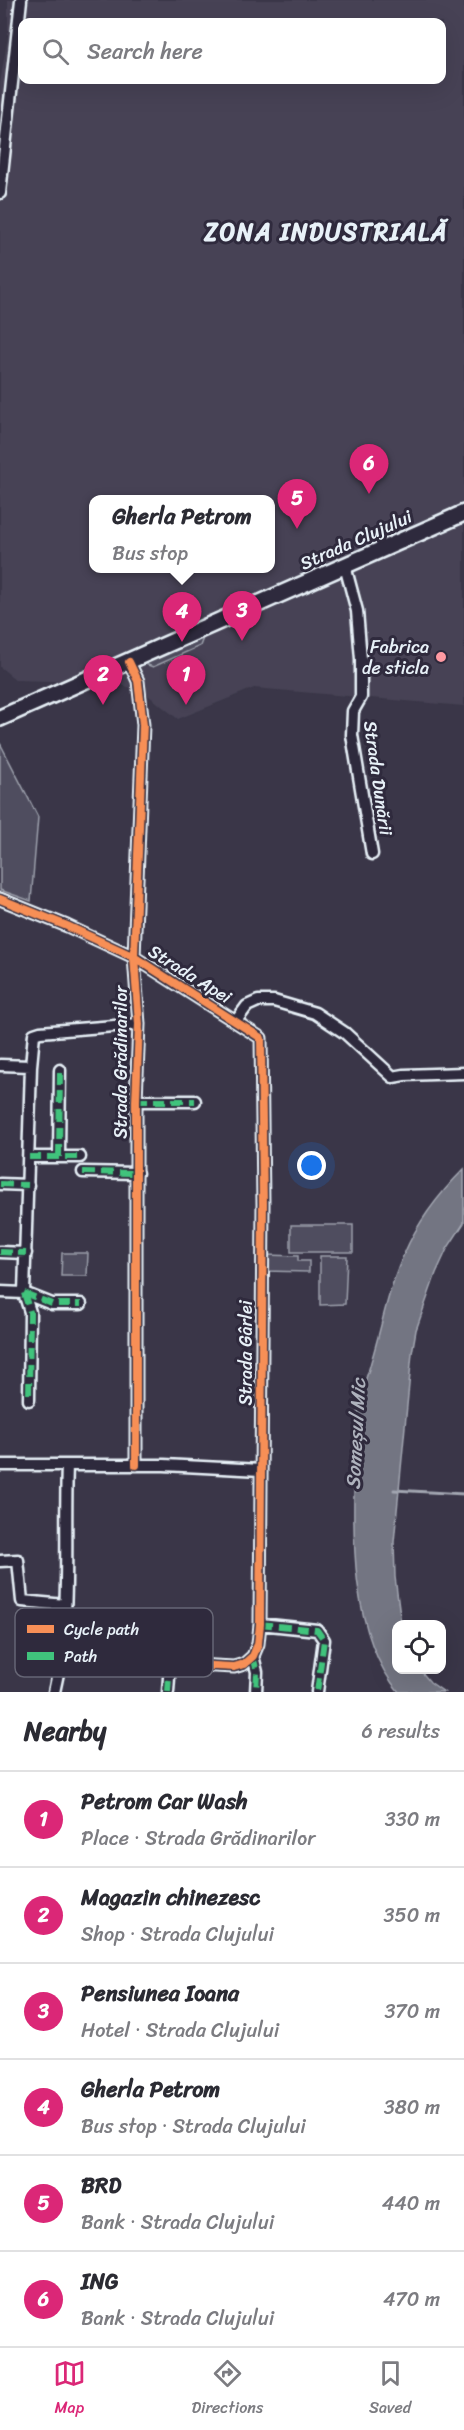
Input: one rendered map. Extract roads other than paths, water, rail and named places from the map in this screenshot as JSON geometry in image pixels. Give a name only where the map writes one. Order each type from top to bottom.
[{"type":"main road","name":"Strada Clujului","points":[[0,718],[464,513]]},
{"type":"street","points":[[19,18],[21,0]]},
{"type":"street","points":[[0,193],[18,28]]},
{"type":"street","name":"Strada Dunării","points":[[345,566],[357,611],[361,658],[361,697],[353,711],[352,735],[372,854]]},
{"type":"street","name":"Strada Grădinarilor","points":[[129,662],[138,681],[143,725],[134,957],[139,1024],[136,1101],[136,1465]]},
{"type":"street","name":"Strada Apei","points":[[0,899],[67,926],[134,957],[261,1038]]},
{"type":"street","name":"Strada Apei","points":[[236,1021],[247,1006],[258,1001],[274,1001],[315,1013],[345,1033],[393,1077],[464,1073]]},
{"type":"street","points":[[29,1400],[30,1312],[24,1293],[34,1034],[139,1024]]},
{"type":"street","name":"Strada Gârlei","points":[[256,1692],[257,1672],[253,1656],[258,1644],[260,1624],[261,1501],[263,1204],[261,1038]]},
{"type":"street","points":[[0,1065],[31,1066]]},
{"type":"street","points":[[59,1157],[60,1070]]},
{"type":"street","points":[[136,1101],[195,1101]]},
{"type":"street","points":[[29,1157],[80,1157]]},
{"type":"street","points":[[83,1172],[137,1173]]},
{"type":"street","points":[[0,1184],[28,1185]]},
{"type":"street","points":[[0,1252],[26,1253]]},
{"type":"street","points":[[0,1292],[24,1293],[52,1304],[81,1304]]},
{"type":"street","points":[[0,1465],[136,1465],[261,1470]]},
{"type":"street","points":[[65,1608],[67,1466]]},
{"type":"street","points":[[0,1561],[18,1560],[22,1601],[65,1605]]},
{"type":"street","points":[[260,1624],[317,1630],[322,1635],[324,1640],[317,1692]]},
{"type":"street","points":[[213,1665],[244,1664],[253,1656]]},
{"type":"street","points":[[54,1692],[58,1677]]},
{"type":"street","points":[[168,1692],[169,1677]]},
{"type":"water","name":"Someșul Mic","points":[[464,1169],[464,1223],[447,1249],[436,1273],[416,1330],[412,1353],[394,1542],[395,1577],[400,1620],[392,1620],[392,1674],[423,1674],[444,1692],[399,1692],[383,1669],[371,1642],[363,1613],[355,1550],[356,1428],[363,1388],[398,1267],[416,1230],[446,1188]]},
{"type":"waterway","points":[[394,1490],[464,1494]]},
{"type":"place","name":"ING","points":[[369,494]]},
{"type":"place","name":"BRD","points":[[297,529]]},
{"type":"place","name":"Pensiunea Ioana","points":[[242,641]]},
{"type":"place","name":"Gherla Petrom","points":[[182,642]]},
{"type":"place","name":"Fabrica de sticla","points":[[441,657]]},
{"type":"place","name":"Magazin chinezesc","points":[[103,705]]},
{"type":"place","name":"Petrom Car Wash","points":[[186,705]]},
{"type":"district","name":"ZONA INDUSTRIALĂ","points":[[326,232]]}]
